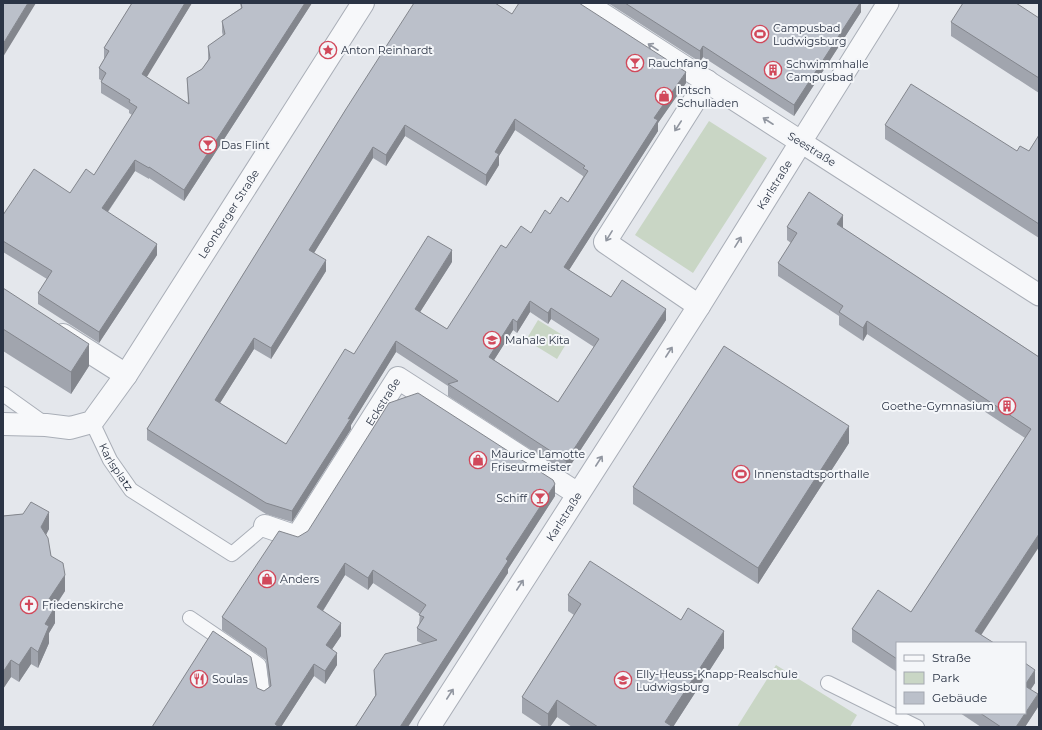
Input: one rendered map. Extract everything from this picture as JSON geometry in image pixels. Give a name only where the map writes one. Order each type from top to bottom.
[{"type":"street","name":"Leonberger Straße","points":[[92,422],[126,375],[363,3]]},
{"type":"street","name":"Seestraße","points":[[585,3],[1039,295]]},
{"type":"street","name":"Karlstraße","points":[[429,727],[699,306],[888,3]]},
{"type":"street","points":[[699,306],[605,242],[707,81]]},
{"type":"street","points":[[48,325],[126,375]]},
{"type":"street","name":"Eckstraße","points":[[265,526],[297,537],[398,378],[578,494]]},
{"type":"street","points":[[3,424],[46,425],[70,428],[92,422]]},
{"type":"lane","points":[[3,394],[46,425]]},
{"type":"lane","name":"Karlsplatz","points":[[92,422],[110,460],[131,490],[232,554],[265,526]]},
{"type":"lane","points":[[190,618],[259,665],[263,695]]},
{"type":"lane","points":[[828,683],[917,727]]},
{"type":"green space","points":[[709,121],[767,158],[693,273],[635,235]]},
{"type":"green space","points":[[538,320],[569,339],[557,359],[526,340]]},
{"type":"green space","points":[[776,665],[857,715],[850,727],[737,727]]},
{"type":"building","points":[[3,3],[28,3],[3,44]]},
{"type":"building","points":[[132,3],[185,3],[142,74],[189,104],[187,78],[202,69],[210,58],[208,46],[225,34],[222,21],[242,8],[241,3],[305,3],[184,190],[149,167],[135,160],[102,208],[157,244],[99,332],[38,293],[52,271],[3,241],[3,215],[34,169],[70,193],[86,169],[94,175],[137,107],[129,102],[130,100],[101,82],[106,73],[99,68],[109,51],[104,48]]},
{"type":"building","points":[[414,3],[495,3],[512,14],[519,3],[579,3],[686,72],[654,118],[658,120],[564,267],[611,297],[622,280],[666,309],[566,461],[448,384],[458,381],[396,341],[348,419],[351,418],[292,511],[266,503],[147,429],[346,109]],"holes":[[[515,119],[585,166],[583,168],[588,171],[568,202],[561,197],[550,214],[545,210],[531,233],[521,226],[506,248],[501,245],[447,329],[415,309],[452,250],[428,236],[354,354],[345,349],[286,444],[215,400],[254,338],[271,348],[326,260],[309,250],[373,147],[386,155],[405,125],[486,175],[499,154],[495,152]],[[530,301],[548,313],[551,308],[599,339],[558,402],[489,357],[513,319],[517,322]]]},
{"type":"building","name":"Schwimmhalle Campusbad","points":[[625,3],[860,3],[794,105],[703,46],[700,51]]},
{"type":"building","points":[[963,3],[1016,3],[1039,18],[1039,78],[951,22]]},
{"type":"building","points":[[911,84],[1017,151],[1020,146],[1029,151],[1039,135],[1039,224],[885,125]]},
{"type":"building","name":"Goethe-Gymnasium","points":[[809,192],[843,215],[837,224],[1039,357],[1039,534],[975,631],[992,642],[896,642],[896,658],[852,629],[878,590],[911,612],[1031,429],[867,321],[863,328],[839,312],[843,306],[778,263],[797,233],[787,227]]},
{"type":"building","points":[[3,288],[89,344],[71,372],[3,329]]},
{"type":"building","name":"Innenstadtsporthalle","points":[[724,346],[849,426],[758,568],[633,487]]},
{"type":"building","points":[[418,393],[553,480],[555,484],[506,559],[508,561],[400,727],[352,727],[356,726],[376,695],[374,670],[385,654],[437,640],[417,628],[424,617],[419,615],[426,605],[373,570],[368,578],[345,563],[317,607],[341,623],[326,645],[337,653],[325,671],[314,664],[275,724],[279,727],[152,727],[213,631],[251,657],[257,688],[264,691],[271,686],[266,648],[222,617],[279,531],[298,537],[308,531],[389,403]]},
{"type":"building","name":"Friedenskirche","points":[[31,502],[49,512],[41,527],[48,538],[51,556],[63,563],[65,575],[47,602],[55,607],[45,624],[49,626],[38,652],[31,647],[19,665],[11,660],[3,672],[3,516],[23,514]]},
{"type":"building","name":"Elly-Heuss-Knapp-Realschule Ludwigsburg","points":[[590,561],[681,620],[688,608],[724,631],[665,722],[673,727],[598,727],[557,700],[548,714],[522,697],[581,604],[568,595]]},
{"type":"building","points":[[1026,664],[1035,670],[1026,684]]},
{"type":"building","points":[[1026,687],[1038,694],[1026,712]]},
{"type":"building","points":[[982,714],[1025,714],[1016,727],[1001,727]]},
{"type":"place","name":"Campusbad Ludwigsburg","points":[[760,34]]},
{"type":"place","name":"Anton Reinhardt","points":[[328,50]]},
{"type":"place","name":"Rauchfang","points":[[635,63]]},
{"type":"place","name":"Schwimmhalle Campusbad","points":[[773,70]]},
{"type":"place","name":"Intsch Schulladen","points":[[664,96]]},
{"type":"place","name":"Das Flint","points":[[208,145]]},
{"type":"place","name":"Mahale Kita","points":[[492,340]]},
{"type":"place","name":"Goethe-Gymnasium","points":[[1007,406]]},
{"type":"place","name":"Maurice Lamotte Friseurmeister","points":[[478,460]]},
{"type":"place","name":"Innenstadtsporthalle","points":[[741,474]]},
{"type":"place","name":"Schiff","points":[[540,498]]},
{"type":"place","name":"Anders","points":[[267,579]]},
{"type":"place","name":"Friedenskirche","points":[[29,605]]},
{"type":"place","name":"Soulas","points":[[199,679]]},
{"type":"place","name":"Elly-Heuss-Knapp-Realschule Ludwigsburg","points":[[623,680]]}]
